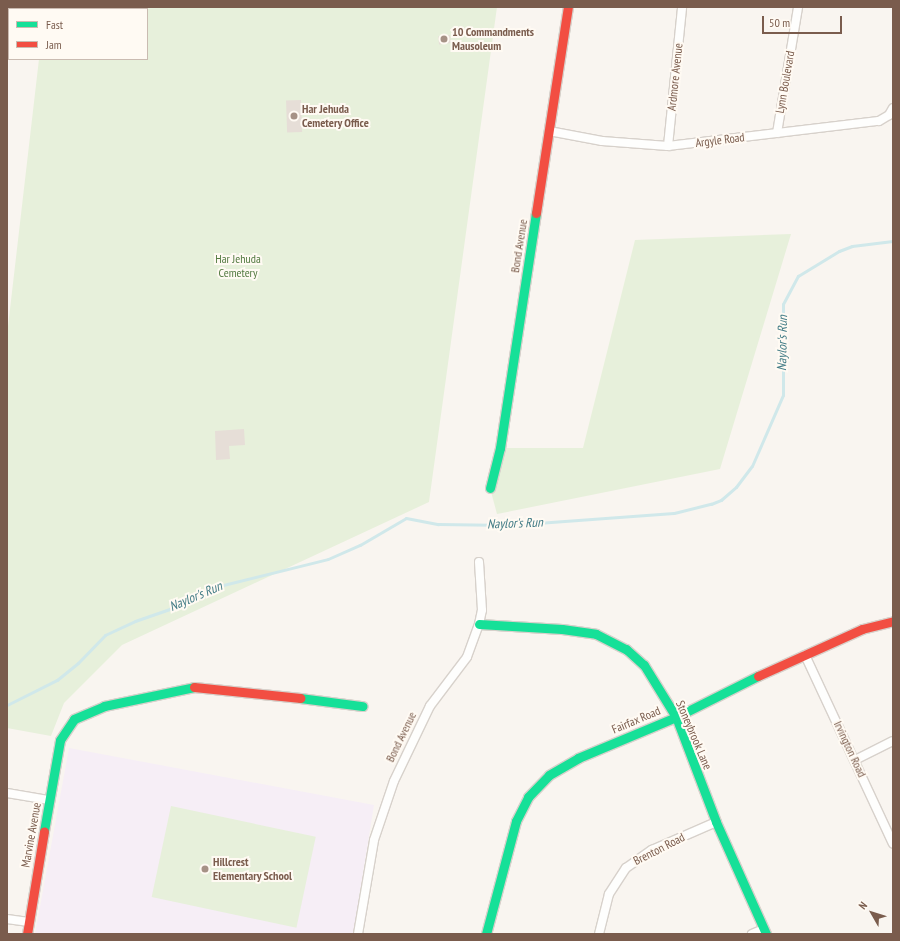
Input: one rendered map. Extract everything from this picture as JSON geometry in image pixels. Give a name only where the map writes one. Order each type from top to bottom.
[{"type":"street","name":"Bond Avenue","points":[[490,488],[500,448],[568,7]]},
{"type":"street","name":"Ardmore Avenue","points":[[668,146],[682,7]]},
{"type":"street","name":"Lynn Boulevard","points":[[777,133],[798,7]]},
{"type":"street","name":"Argyle Road","points":[[549,131],[602,141],[668,146],[879,121],[891,111]]},
{"type":"street","name":"Bond Avenue","points":[[358,934],[374,840],[394,781],[430,706],[466,657],[479,624],[482,610],[479,562]]},
{"type":"street","name":"Fairfax Road","points":[[486,934],[506,852],[516,821],[528,797],[549,775],[578,758],[676,717],[862,629],[893,621]]},
{"type":"street","name":"Stoneybrook Lane","points":[[479,624],[562,629],[602,637],[626,649],[644,665],[676,717],[716,822],[765,932]]},
{"type":"street","name":"Irvington Road","points":[[805,655],[893,844]]},
{"type":"street","name":"Marvine Avenue","points":[[27,934],[60,740],[74,719],[104,706],[197,686],[362,706]]},
{"type":"street","points":[[855,760],[893,741]]},
{"type":"street","points":[[7,793],[50,800]]},
{"type":"street","name":"Brenton Road","points":[[599,934],[610,894],[626,868],[652,850],[716,822]]},
{"type":"street","points":[[7,919],[29,922]]},
{"type":"street","points":[[752,934],[765,932]]},
{"type":"shaded area","name":"Hillcrest Elementary School","points":[[69,748],[374,805],[353,934],[35,934]]},
{"type":"green space","name":"Har Jehuda Cemetery","points":[[497,7],[429,502],[122,645],[64,703],[51,736],[7,728],[7,335],[39,60],[148,60],[148,8],[44,8]]},
{"type":"green space","points":[[791,234],[720,469],[497,514],[490,488],[500,448],[583,448],[635,240]]},
{"type":"green space","points":[[171,806],[316,837],[296,928],[152,897]]},
{"type":"building","name":"10 Commandments Mausoleum","points":[[450,35],[451,43],[439,44],[438,36]]},
{"type":"building","name":"Har Jehuda Cemetery Office","points":[[301,100],[302,132],[287,133],[286,101]]},
{"type":"building","points":[[244,429],[245,445],[229,446],[230,459],[216,460],[215,431]]},
{"type":"waterway","name":"Naylor's Run","points":[[7,705],[57,680],[78,663],[105,635],[135,621],[184,604],[215,587],[328,559],[360,545],[406,518],[438,524],[510,525],[674,513],[721,500],[736,487],[752,466],[783,395],[783,304],[798,276],[839,251],[852,246],[893,241]]},
{"type":"traffic: fast","points":[[490,488],[500,448],[536,213]]},
{"type":"traffic: fast","points":[[479,624],[562,629],[596,634],[626,649],[644,665],[676,717],[716,822],[766,934]]},
{"type":"traffic: fast","points":[[486,934],[516,821],[528,797],[549,775],[578,758],[676,717],[758,676]]},
{"type":"traffic: fast","points":[[44,831],[60,740],[74,719],[104,706],[194,687]]},
{"type":"traffic: fast","points":[[300,698],[362,706]]},
{"type":"traffic: jam","points":[[536,213],[568,7]]},
{"type":"traffic: jam","points":[[758,676],[862,629],[893,621]]},
{"type":"traffic: jam","points":[[194,687],[300,698]]},
{"type":"traffic: jam","points":[[27,934],[44,831]]},
{"type":"place","name":"10 Commandments Mausoleum","points":[[444,39]]},
{"type":"place","name":"Har Jehuda Cemetery Office","points":[[294,116]]},
{"type":"place","name":"Hillcrest Elementary School","points":[[205,869]]}]
